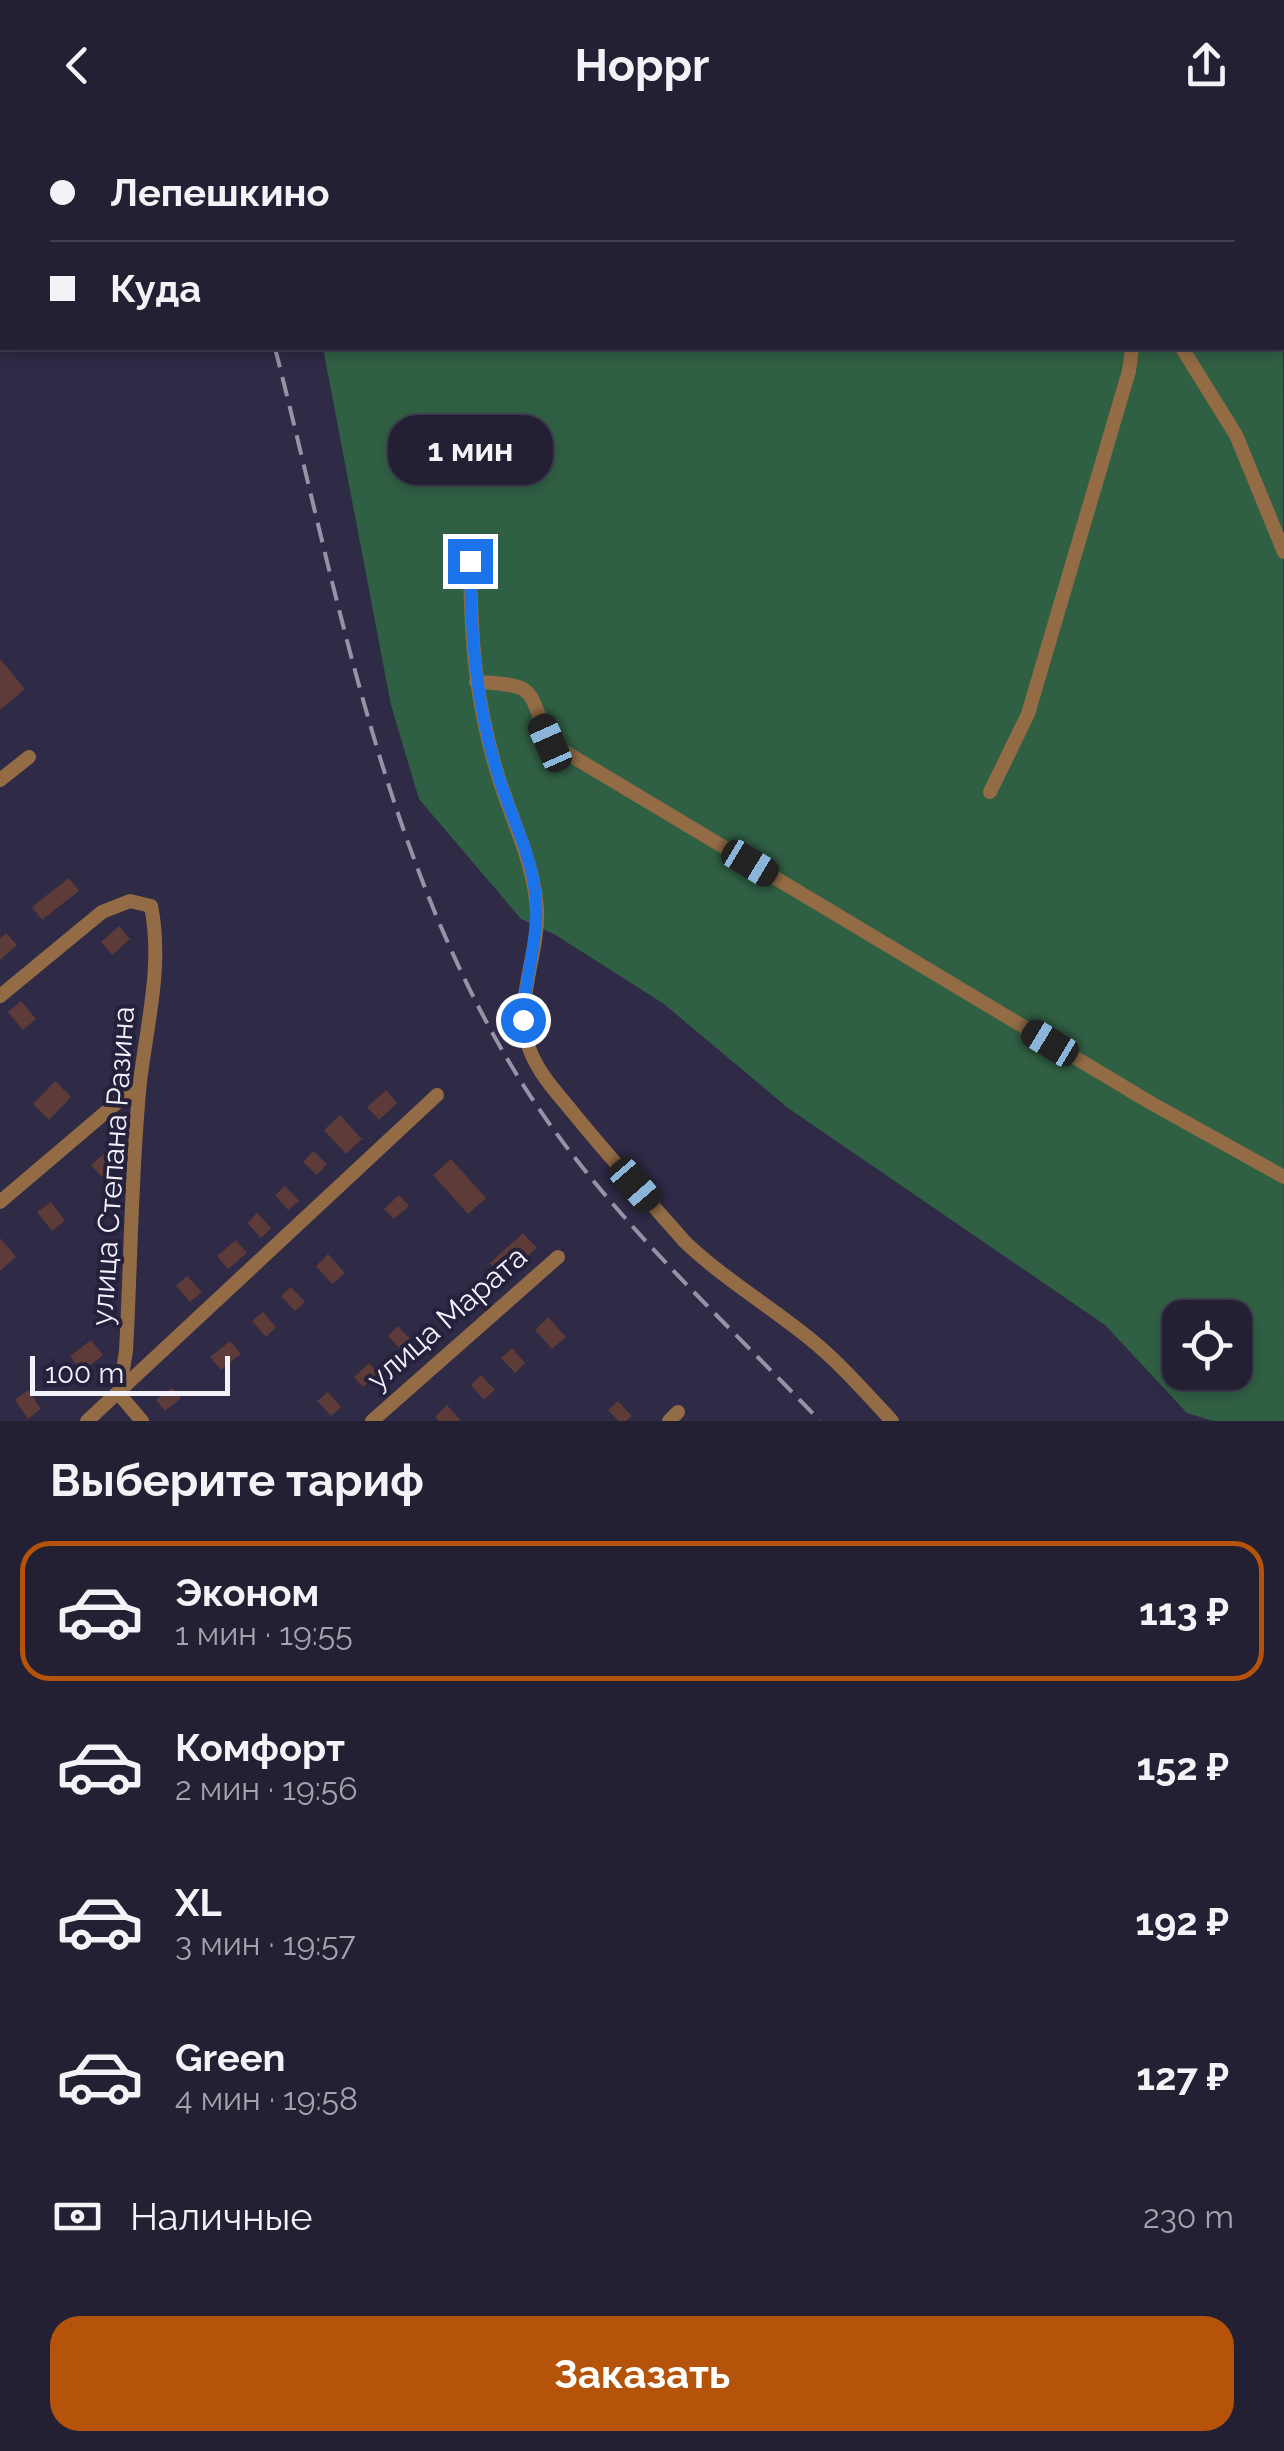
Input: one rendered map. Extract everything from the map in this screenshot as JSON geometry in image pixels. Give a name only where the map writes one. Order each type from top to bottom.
[{"type":"street","points":[[990,792],[1028,714],[1129,371],[1132,350]]},
{"type":"street","points":[[1183,350],[1236,435],[1284,552]]},
{"type":"street","points":[[470,561],[476,682],[500,782],[518,825],[535,889],[537,915],[523,1020],[532,1058],[586,1128],[685,1242],[824,1350],[892,1421]]},
{"type":"street","points":[[476,682],[517,684],[533,697],[550,743],[1150,1103],[1280,1170]]},
{"type":"street","points":[[0,780],[29,757]]},
{"type":"street","name":"улица Степана Разина","points":[[0,996],[102,912],[130,901],[151,906],[156,979],[140,1083],[126,1351],[119,1394]]},
{"type":"street","points":[[0,1202],[140,1083]]},
{"type":"street","points":[[87,1421],[436,1095]]},
{"type":"street","name":"улица Марата","points":[[372,1421],[558,1257]]},
{"type":"street","points":[[119,1394],[142,1421]]},
{"type":"green space","points":[[323,350],[1283,350],[1284,1421],[1213,1421],[1187,1413],[1166,1390],[1252,1390],[1252,1300],[1162,1300],[1162,1386],[1105,1325],[788,1108],[664,1004],[554,934],[521,919],[419,799],[391,705]]},
{"type":"building","points":[[0,659],[25,689],[0,710]]},
{"type":"building","points":[[69,878],[79,891],[42,920],[32,907]]},
{"type":"building","points":[[119,926],[130,939],[112,955],[101,942]]},
{"type":"building","points":[[6,933],[17,945],[0,960],[0,938]]},
{"type":"building","points":[[21,1001],[36,1019],[23,1030],[8,1012]]},
{"type":"building","points":[[55,1081],[71,1097],[49,1120],[33,1104]]},
{"type":"building","points":[[386,1090],[397,1103],[379,1120],[367,1107]]},
{"type":"building","points":[[340,1115],[362,1139],[346,1154],[324,1130]]},
{"type":"building","points":[[109,1149],[120,1162],[102,1177],[91,1165]]},
{"type":"building","points":[[313,1151],[327,1164],[317,1175],[303,1162]]},
{"type":"building","points":[[451,1159],[486,1198],[468,1214],[433,1175]]},
{"type":"building","points":[[285,1186],[299,1201],[288,1210],[275,1195]]},
{"type":"building","points":[[399,1195],[409,1206],[394,1219],[384,1209]]},
{"type":"building","points":[[51,1202],[65,1221],[52,1231],[37,1212]]},
{"type":"building","points":[[257,1213],[271,1228],[261,1238],[247,1223]]},
{"type":"building","points":[[523,1233],[537,1248],[503,1278],[490,1263]]},
{"type":"building","points":[[0,1238],[16,1257],[0,1271]]},
{"type":"building","points":[[236,1240],[247,1253],[228,1269],[217,1256]]},
{"type":"building","points":[[328,1254],[345,1273],[332,1284],[316,1266]]},
{"type":"building","points":[[187,1276],[202,1292],[190,1302],[176,1286]]},
{"type":"building","points":[[291,1287],[305,1302],[295,1311],[281,1296]]},
{"type":"building","points":[[263,1312],[276,1327],[266,1337],[252,1321]]},
{"type":"building","points":[[548,1317],[566,1337],[552,1349],[535,1330]]},
{"type":"building","points":[[398,1326],[412,1341],[402,1351],[388,1336]]},
{"type":"building","points":[[91,1340],[103,1355],[82,1372],[70,1356]]},
{"type":"building","points":[[230,1341],[241,1354],[221,1370],[210,1357]]},
{"type":"building","points":[[512,1348],[525,1363],[515,1373],[501,1358]]},
{"type":"building","points":[[369,1363],[379,1374],[363,1387],[354,1377]]},
{"type":"building","points":[[481,1375],[495,1390],[484,1400],[471,1385]]},
{"type":"building","points":[[172,1388],[181,1398],[165,1411],[156,1400]]},
{"type":"building","points":[[28,1390],[41,1409],[28,1419],[15,1400]]},
{"type":"building","points":[[328,1392],[341,1407],[331,1416],[317,1401]]},
{"type":"building","points":[[618,1401],[632,1416],[626,1421],[618,1421],[608,1410]]},
{"type":"building","points":[[447,1405],[461,1421],[439,1421],[435,1417]]},
{"type":"railway","points":[[275,350],[372,732],[438,920],[480,1009],[529,1094],[594,1182],[667,1264],[820,1421]]},
{"type":"route","points":[[470,561],[471,638],[478,698],[535,889],[537,915],[523,1020]]}]
